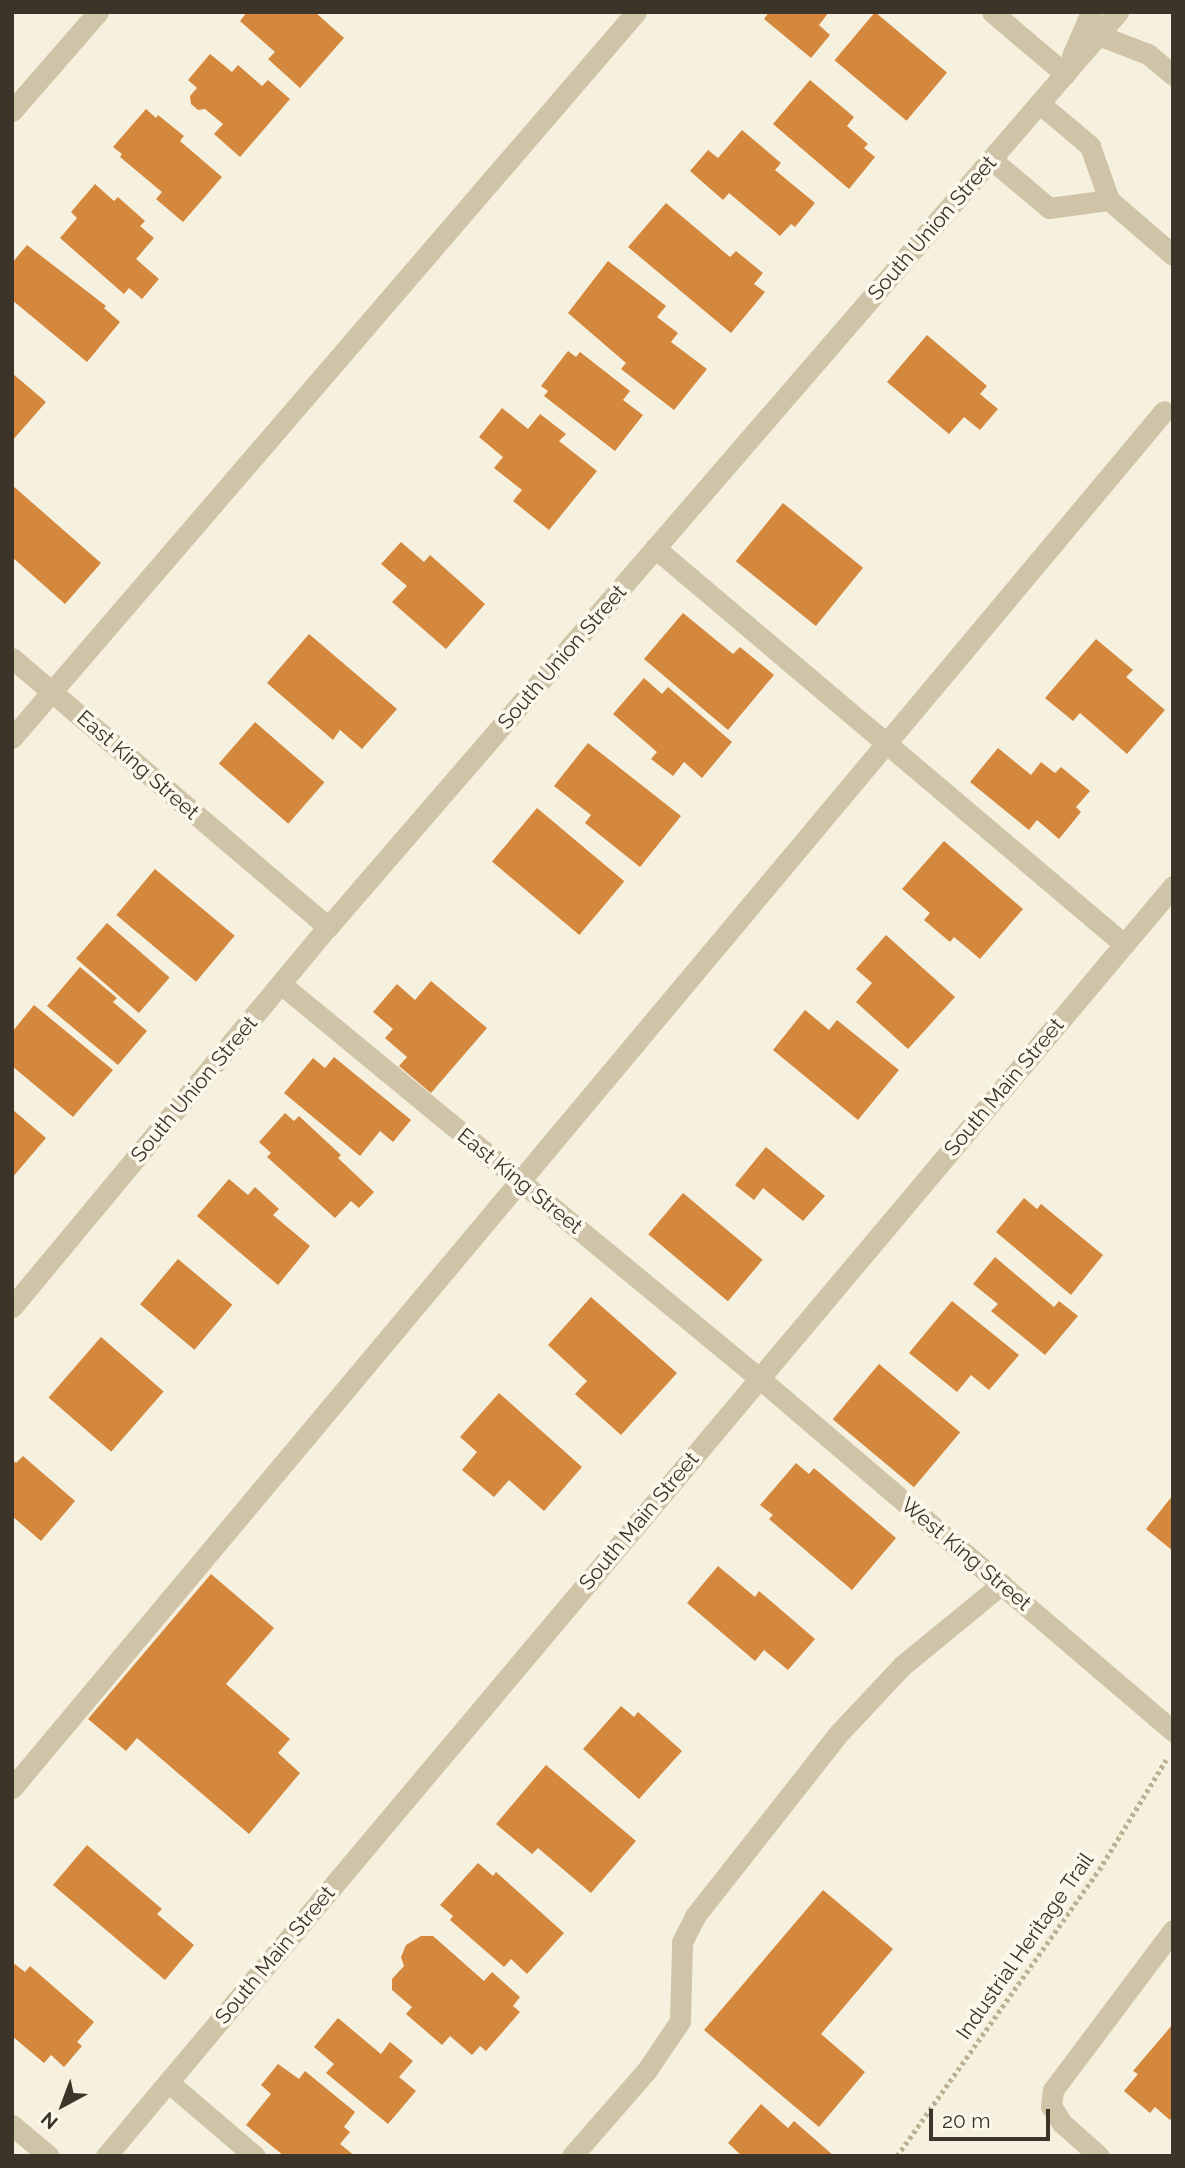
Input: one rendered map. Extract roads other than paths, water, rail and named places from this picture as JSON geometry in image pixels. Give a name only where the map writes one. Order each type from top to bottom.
[{"type":"street","points":[[12,111],[98,12]]},
{"type":"street","points":[[12,738],[636,12]]},
{"type":"street","points":[[992,12],[1065,74],[1091,12]]},
{"type":"street","name":"South Union Street","points":[[12,1307],[328,927],[1118,12]]},
{"type":"street","points":[[1098,35],[1148,54],[1173,75]]},
{"type":"street","points":[[1039,103],[1090,146],[1109,200],[1173,255]]},
{"type":"street","points":[[991,159],[1049,208],[1109,200]]},
{"type":"street","points":[[12,1788],[1164,411]]},
{"type":"street","points":[[655,548],[1124,944]]},
{"type":"street","name":"East King Street","points":[[12,658],[328,927]]},
{"type":"street","name":"South Main Street","points":[[106,2156],[1173,886]]},
{"type":"street","name":"East King Street","points":[[281,984],[760,1378]]},
{"type":"street","name":"West King Street","points":[[760,1378],[1173,1731]]},
{"type":"street","points":[[572,2156],[646,2070],[680,2021],[682,1942],[695,1916],[840,1732],[903,1665],[1002,1584]]},
{"type":"street","points":[[1100,2156],[1062,2123],[1051,2106],[1053,2090],[1173,1930]]},
{"type":"street","points":[[168,2082],[255,2156]]},
{"type":"street","points":[[12,2125],[49,2156]]}]
